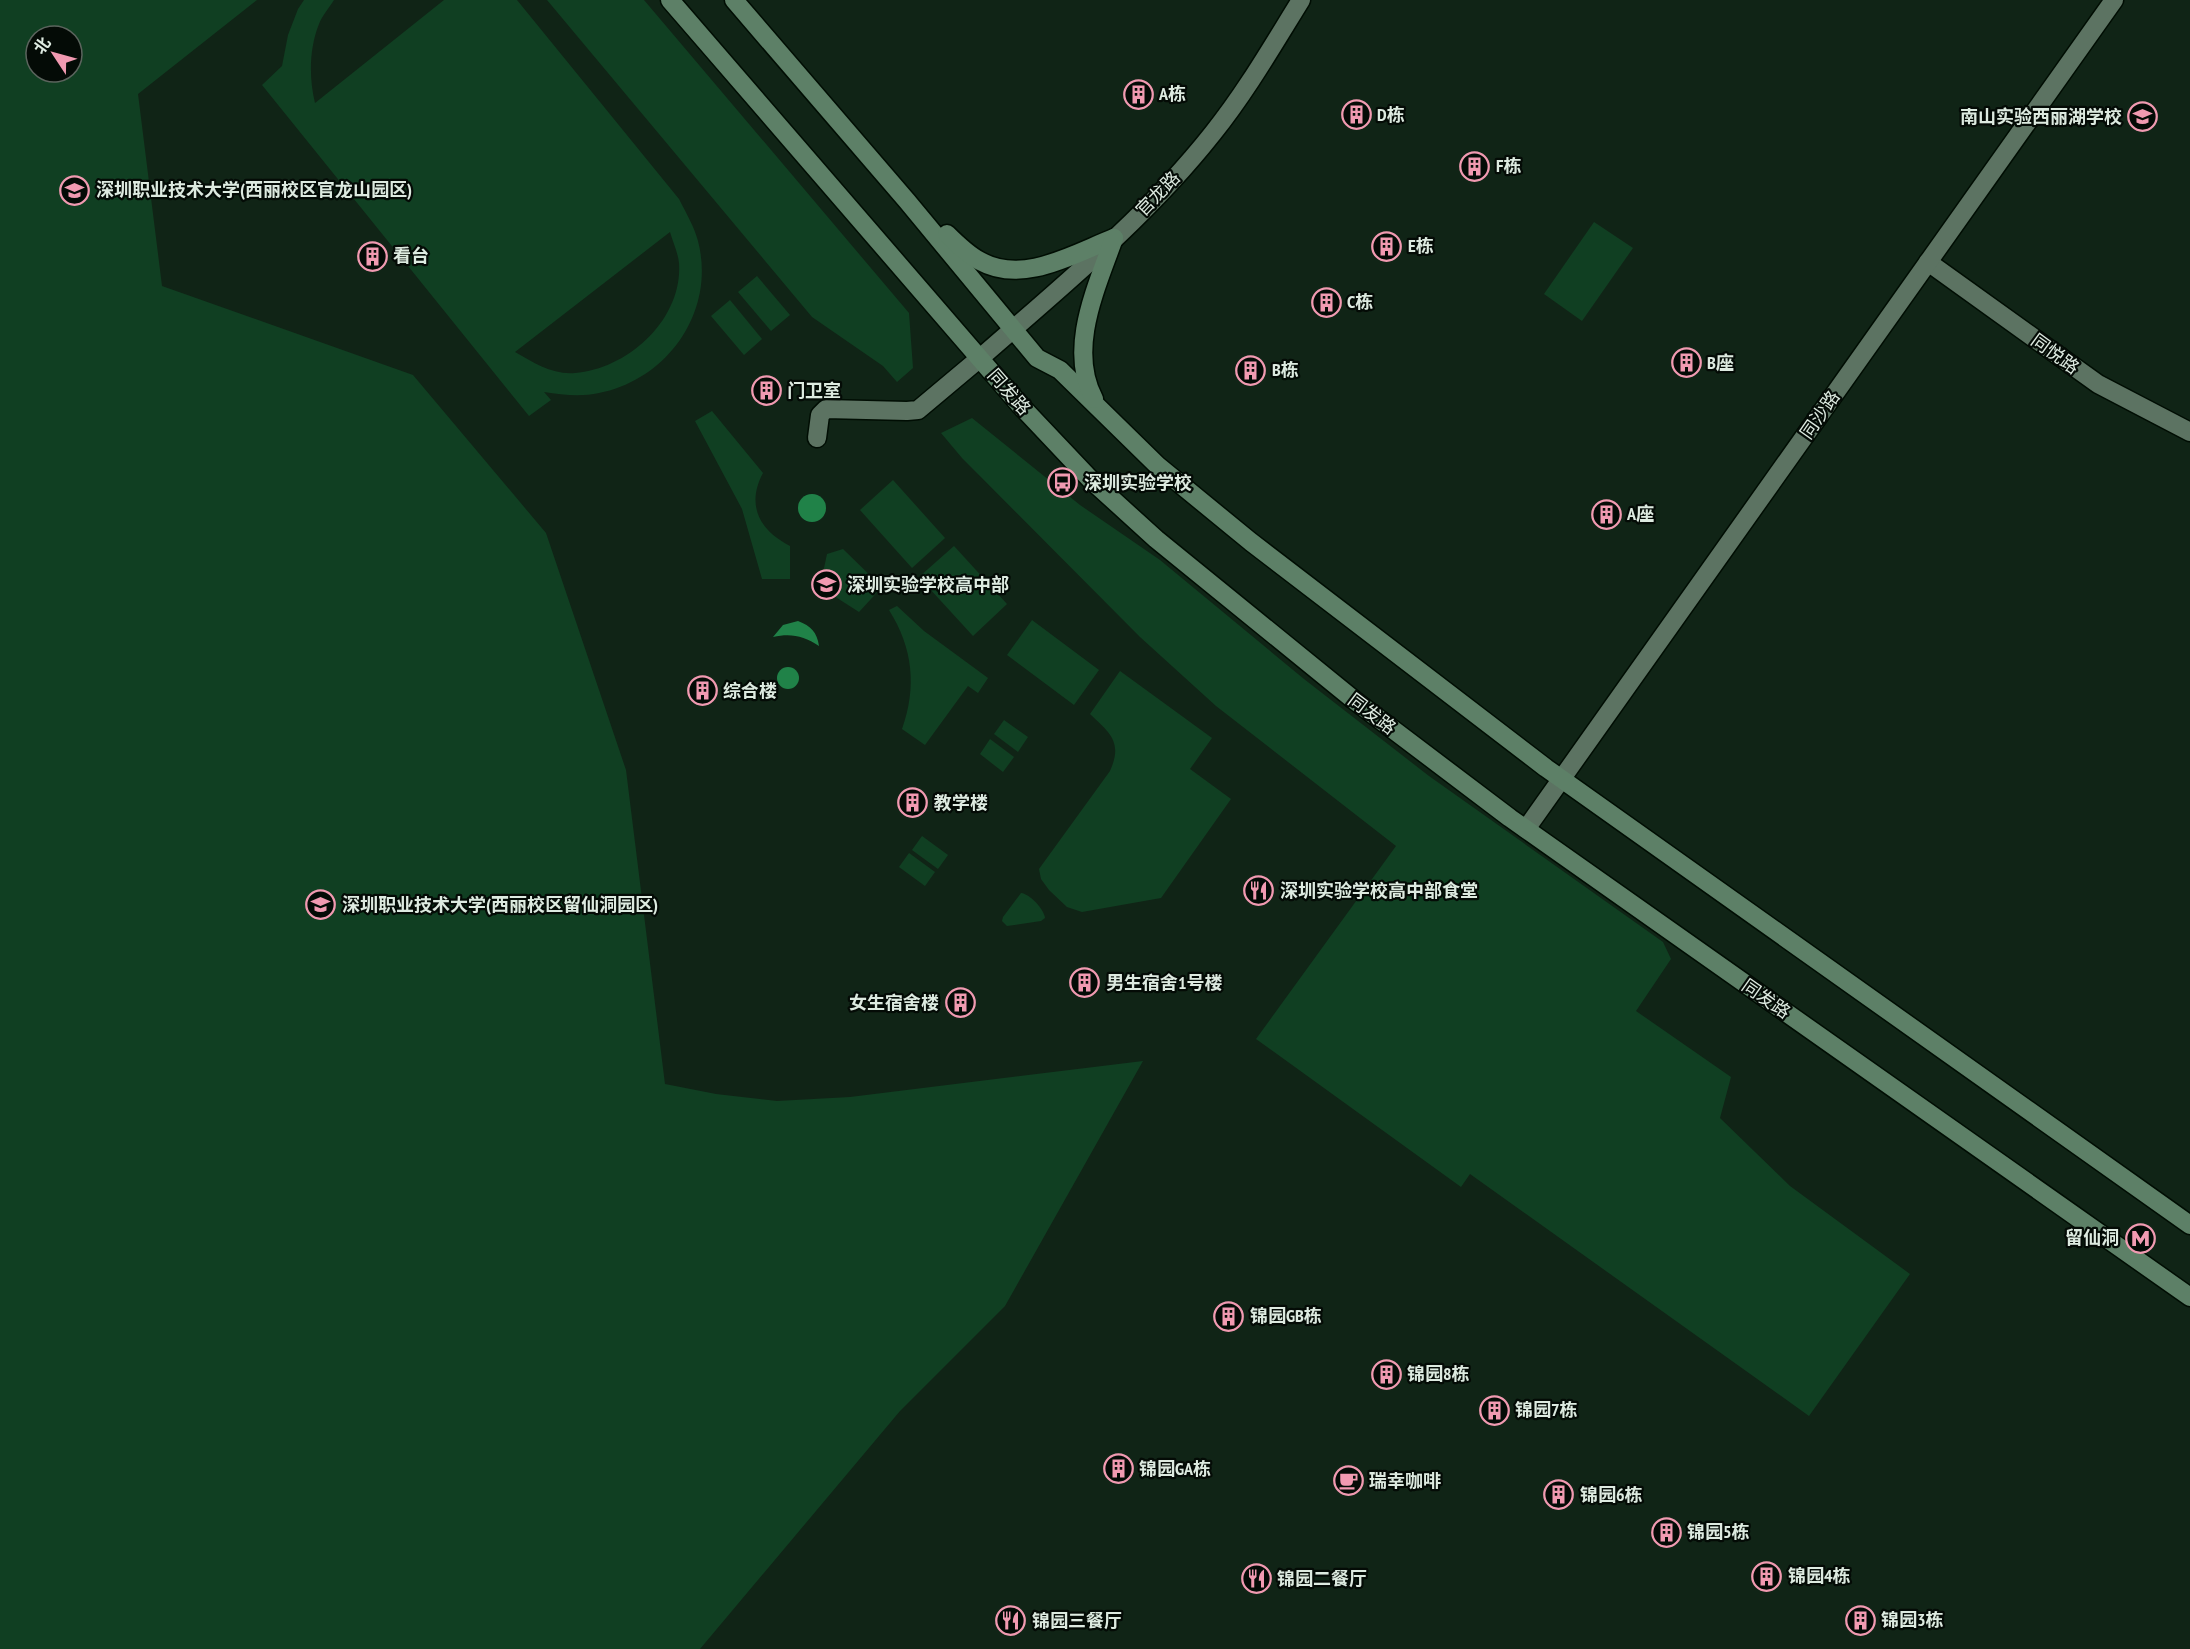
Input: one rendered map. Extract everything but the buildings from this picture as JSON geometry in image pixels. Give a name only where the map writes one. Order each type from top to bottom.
[{"type":"main road","name":"同发路","points":[[670,0],[1020,405],[1076,465],[1156,539],[1354,700],[1526,829],[2190,1297]]},
{"type":"main road","points":[[734,0],[907,201],[1037,358],[1060,370],[1157,465],[1251,542],[1561,779],[2190,1225]]},
{"type":"main road","points":[[907,201],[964,250],[980,261],[1007,270],[1023,271],[1038,268],[1114,238]]},
{"type":"main road","points":[[1102,411],[1088,385],[1084,357],[1085,334],[1090,307],[1114,238]]},
{"type":"street","name":"官龙路","points":[[817,438],[818,421],[826,409],[918,410],[980,358],[1114,238],[1176,176],[1214,132],[1301,0]]},
{"type":"street","name":"同沙路","points":[[1526,829],[2114,0]]},
{"type":"street","name":"同悦路","points":[[1928,262],[2098,384],[2190,432]]},
{"type":"shaded area","name":"深圳职业技术大学(西丽校区留仙洞园区)","points":[[0,0],[257,0],[138,94],[162,286],[413,375],[546,533],[626,770],[665,1084],[716,1094],[777,1101],[850,1097],[1143,1061],[1005,1306],[900,1411],[700,1649],[0,1649]]},
{"type":"shaded area","points":[[304,0],[334,0],[320,21],[313,43],[311,74],[315,103],[444,0],[517,0],[679,199],[694,230],[702,267],[700,292],[693,316],[682,338],[666,357],[647,373],[624,385],[599,393],[572,395],[544,392],[551,400],[529,416],[262,85],[282,66],[288,35]],"holes":[[[670,232],[679,263],[678,284],[672,303],[662,321],[648,338],[632,351],[614,362],[575,373],[559,372],[544,367],[515,352]]]},
{"type":"shaded area","points":[[547,0],[644,0],[909,313],[913,368],[897,382],[883,366],[812,317]]},
{"type":"shaded area","points":[[1594,222],[1633,248],[1582,321],[1544,294]]},
{"type":"shaded area","points":[[757,276],[790,315],[771,331],[738,292]]},
{"type":"shaded area","points":[[730,300],[762,339],[744,355],[711,316]]},
{"type":"shaded area","points":[[712,411],[763,473],[756,496],[758,516],[770,532],[790,546],[790,579],[762,579],[742,509],[695,421]]},
{"type":"shaded area","points":[[972,418],[1080,505],[1160,560],[1304,679],[1429,776],[1663,942],[1671,959],[1636,1011],[1731,1077],[1720,1118],[1790,1186],[1910,1274],[1809,1416],[1470,1174],[1461,1187],[1256,1039],[1396,846],[1216,706],[1140,637],[962,458],[941,433]]},
{"type":"shaded area","points":[[893,480],[945,538],[912,568],[860,510]]},
{"type":"shaded area","points":[[812,494],[822,498],[826,508],[822,518],[812,522],[802,518],[798,508],[802,498]]},
{"type":"shaded area","points":[[954,546],[1007,604],[973,636],[919,577]]},
{"type":"shaded area","points":[[843,549],[882,587],[859,612],[820,587],[827,554]]},
{"type":"shaded area","points":[[897,606],[924,631],[988,678],[978,693],[968,686],[925,745],[902,729],[910,698],[911,683],[908,653],[889,610]]},
{"type":"shaded area","points":[[1032,620],[1099,670],[1074,705],[1007,655]]},
{"type":"shaded area","points":[[798,621],[813,630],[819,646],[797,636],[773,637],[783,625]]},
{"type":"shaded area","points":[[788,667],[796,670],[799,678],[796,686],[788,689],[780,686],[777,678],[780,670]]},
{"type":"shaded area","points":[[1120,671],[1212,738],[1190,769],[1231,799],[1161,898],[1082,912],[1067,907],[1049,890],[1041,879],[1039,869],[1110,771],[1114,761],[1115,745],[1109,733],[1090,714]]},
{"type":"shaded area","points":[[1004,720],[1028,737],[1018,752],[994,734]]},
{"type":"shaded area","points":[[990,739],[1014,757],[1003,772],[980,754]]},
{"type":"shaded area","points":[[922,836],[948,855],[938,869],[912,850]]},
{"type":"shaded area","points":[[909,853],[935,872],[925,886],[899,867]]},
{"type":"shaded area","points":[[1021,893],[1036,903],[1045,918],[1041,921],[1007,926],[1002,921],[1003,917]]},
{"type":"place","name":"A栋","points":[[1138,94]]},
{"type":"place","name":"D栋","points":[[1356,115]]},
{"type":"place","name":"南山实验西丽湖学校","points":[[2143,117]]},
{"type":"place","name":"F栋","points":[[1475,166]]},
{"type":"place","name":"深圳职业技术大学(西丽校区官龙山园区)","points":[[75,190]]},
{"type":"place","name":"E栋","points":[[1387,246]]},
{"type":"place","name":"看台","points":[[372,256]]},
{"type":"place","name":"C栋","points":[[1326,302]]},
{"type":"place","name":"B座","points":[[1686,363]]},
{"type":"place","name":"B栋","points":[[1251,370]]},
{"type":"place","name":"门卫室","points":[[766,391]]},
{"type":"place","name":"深圳实验学校","points":[[1063,483]]},
{"type":"place","name":"A座","points":[[1606,514]]},
{"type":"place","name":"深圳实验学校高中部","points":[[826,585]]},
{"type":"place","name":"综合楼","points":[[702,691]]},
{"type":"place","name":"教学楼","points":[[913,803]]},
{"type":"place","name":"深圳实验学校高中部食堂","points":[[1259,891]]},
{"type":"place","name":"深圳职业技术大学(西丽校区留仙洞园区)","points":[[321,905]]},
{"type":"place","name":"男生宿舍1号楼","points":[[1085,983]]},
{"type":"place","name":"女生宿舍楼","points":[[960,1003]]},
{"type":"place","name":"留仙洞","points":[[2140,1238]]},
{"type":"place","name":"锦园GB栋","points":[[1229,1316]]},
{"type":"place","name":"锦园8栋","points":[[1386,1374]]},
{"type":"place","name":"锦园7栋","points":[[1494,1410]]},
{"type":"place","name":"锦园GA栋","points":[[1118,1469]]},
{"type":"place","name":"瑞幸咖啡","points":[[1348,1481]]},
{"type":"place","name":"锦园6栋","points":[[1559,1495]]},
{"type":"place","name":"锦园5栋","points":[[1666,1532]]},
{"type":"place","name":"锦园4栋","points":[[1767,1576]]},
{"type":"place","name":"锦园二餐厅","points":[[1256,1579]]},
{"type":"place","name":"锦园3栋","points":[[1860,1620]]},
{"type":"place","name":"锦园三餐厅","points":[[1011,1621]]}]
